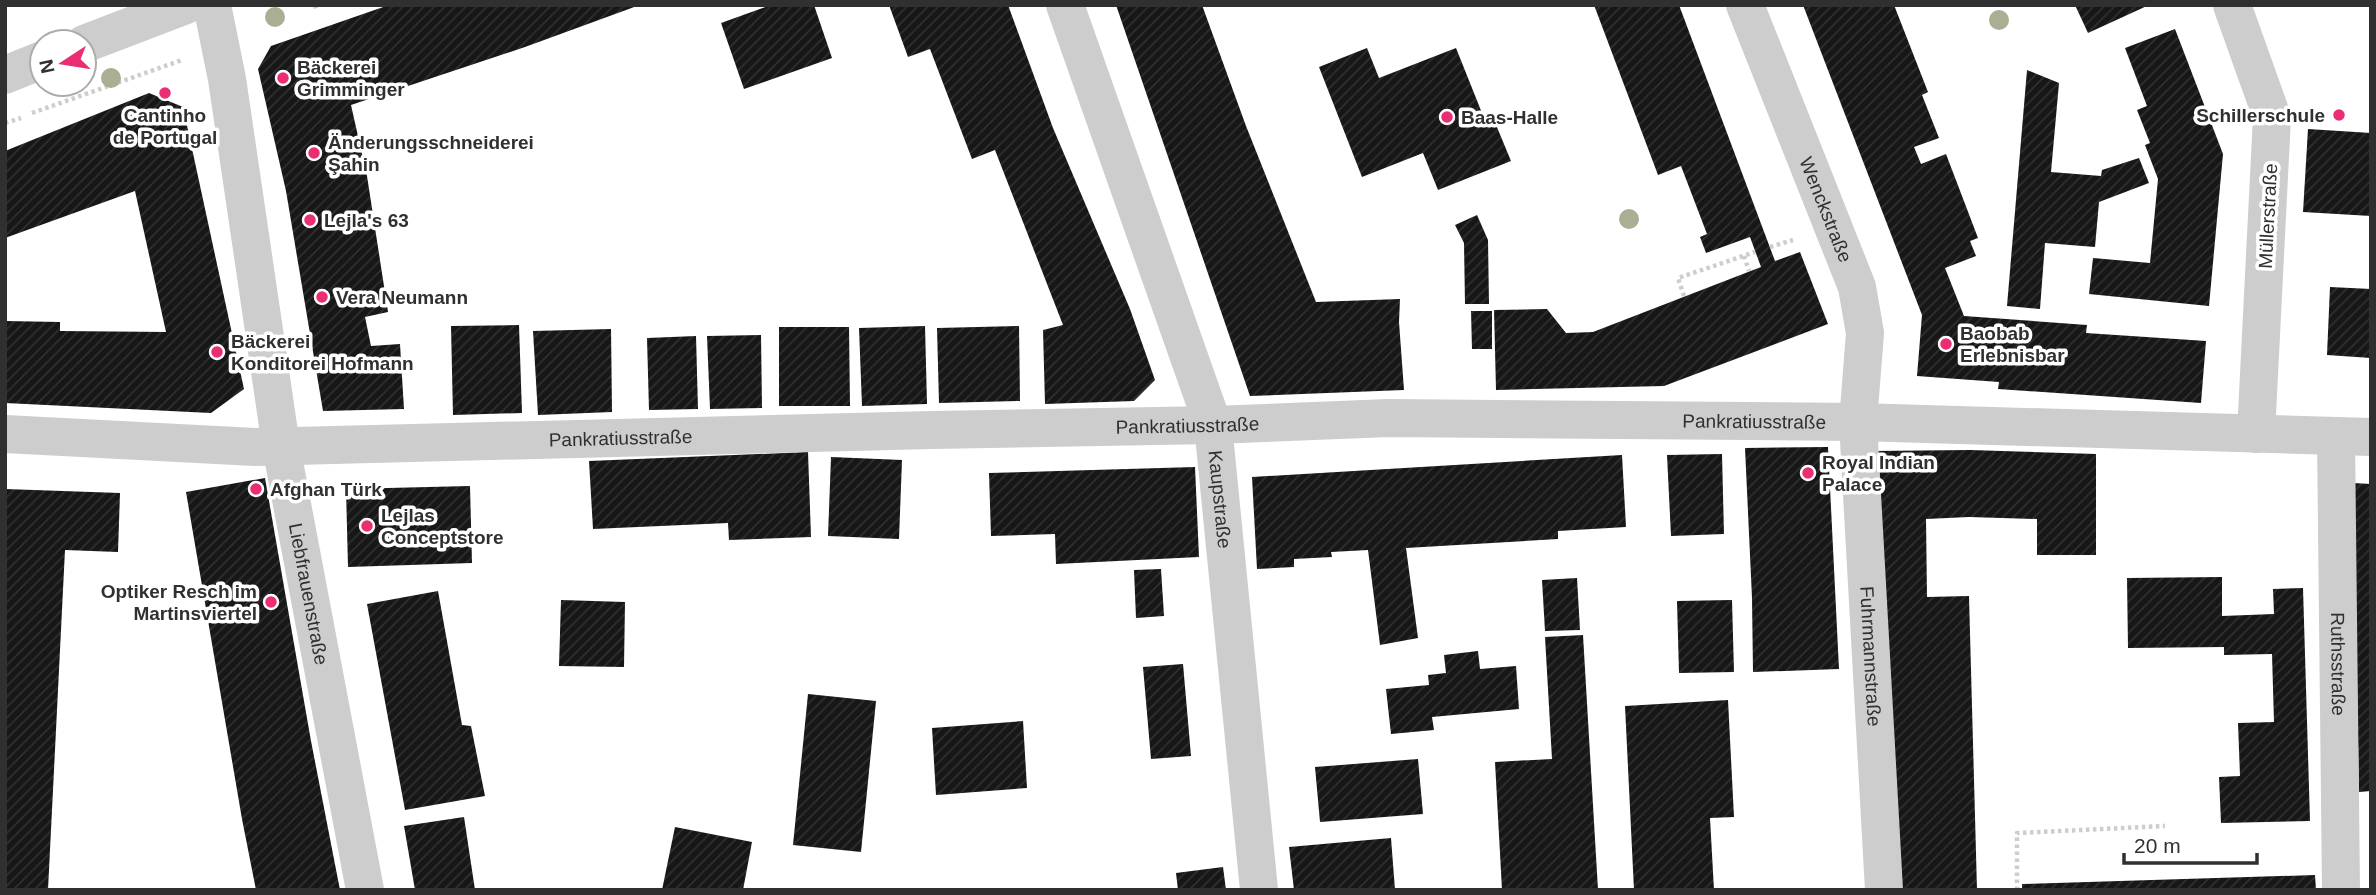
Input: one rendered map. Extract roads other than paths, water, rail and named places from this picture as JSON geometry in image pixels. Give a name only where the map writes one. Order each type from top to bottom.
[{"type":"street","points":[[98,39],[186,5]]},
{"type":"street","name":"Liebfrauenstraße","points":[[212,5],[221,46],[281,446],[365,890]]},
{"type":"street","name":"Kaupstraße","points":[[1065,5],[1213,425],[1259,890]]},
{"type":"street","name":"Wenckstraße","points":[[1745,5],[1857,287],[1865,333],[1858,422]]},
{"type":"street","name":"Müllerstraße","points":[[2232,5],[2273,117],[2256,434]]},
{"type":"street","points":[[5,75],[28,66]]},
{"type":"street","name":"Pankratiusstraße","points":[[5,434],[255,447],[932,429],[1213,425],[1390,418],[1858,422],[2353,436]]},
{"type":"street","name":"Fuhrmannstraße","points":[[1858,422],[1884,890]]},
{"type":"street","name":"Ruthsstraße","points":[[2341,890],[2353,436]]},
{"type":"place","name":"Bäckerei Grimminger","points":[[283,78]]},
{"type":"place","name":"Cantinho de Portugal","points":[[165,93]]},
{"type":"place","name":"Schillerschule","points":[[2339,115]]},
{"type":"place","name":"Baas-Halle","points":[[1447,117]]},
{"type":"place","name":"Änderungsschneiderei Şahin","points":[[314,153]]},
{"type":"place","name":"Lejla's 63","points":[[310,220]]},
{"type":"place","name":"Vera Neumann","points":[[322,297]]},
{"type":"place","name":"Baobab Erlebnisbar","points":[[1946,344]]},
{"type":"place","name":"Bäckerei Konditorei Hofmann","points":[[217,352]]},
{"type":"place","name":"Royal Indian Palace","points":[[1808,473]]},
{"type":"place","name":"Afghan Türk","points":[[256,489]]},
{"type":"place","name":"Lejlas Conceptstore","points":[[367,526]]},
{"type":"place","name":"Optiker Resch im Martinsviertel","points":[[271,602]]}]
